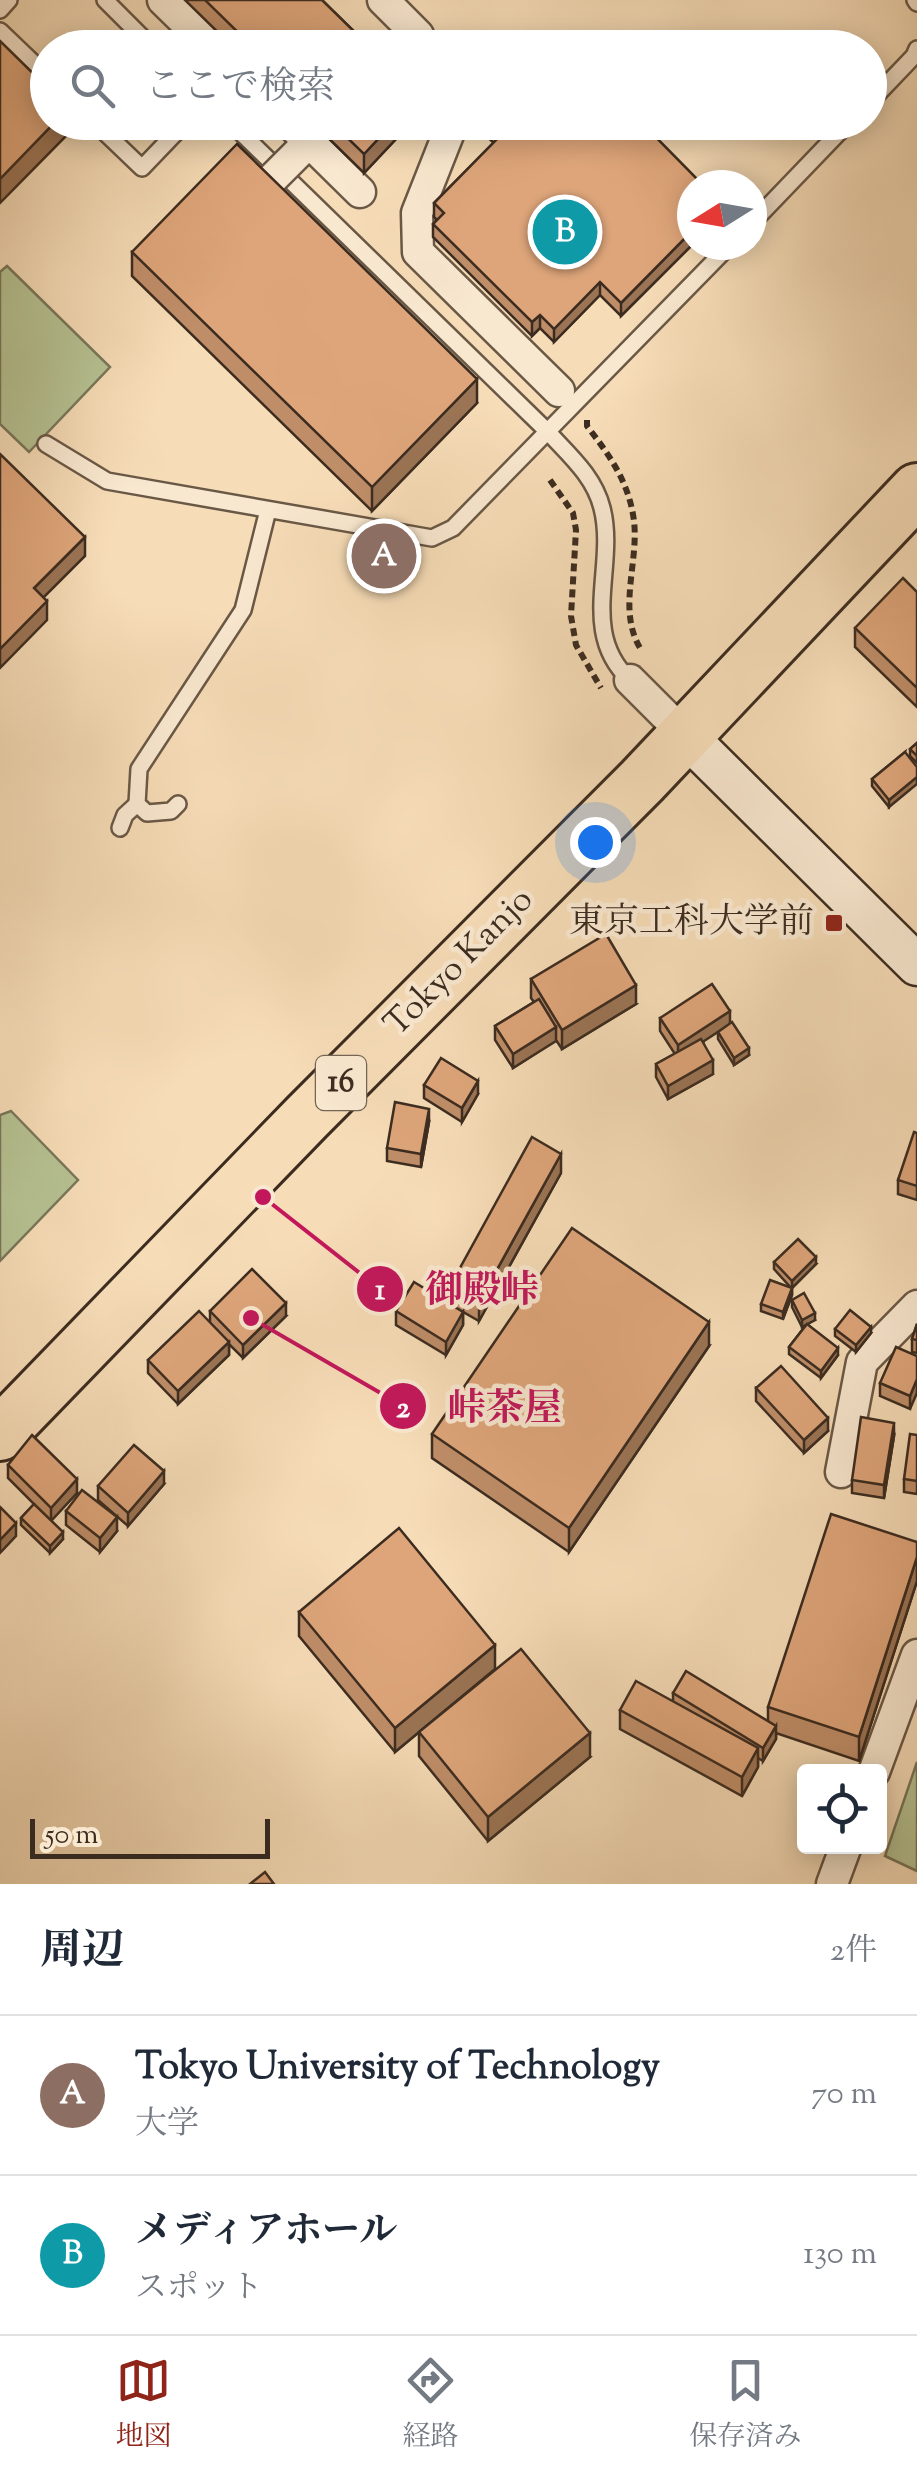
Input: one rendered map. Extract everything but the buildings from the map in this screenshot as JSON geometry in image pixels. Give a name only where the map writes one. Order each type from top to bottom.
[{"type":"highway","name":"Tokyo Kanjo","points":[[0,1434],[685,735],[917,490]]},
{"type":"street","points":[[163,0],[194,30]]},
{"type":"street","points":[[383,0],[414,30]]},
{"type":"street","points":[[264,188],[298,140]]},
{"type":"street","points":[[300,140],[360,192]]},
{"type":"street","points":[[446,140],[417,213],[418,252],[560,392]]},
{"type":"street","points":[[630,680],[917,964]]},
{"type":"street","points":[[841,1472],[862,1362],[917,1306]]},
{"type":"street","points":[[877,1764],[917,1654]]},
{"type":"street","points":[[832,1884],[843,1854]]},
{"type":"lane","points":[[0,10],[9,0]]},
{"type":"lane","points":[[104,0],[135,30]]},
{"type":"lane","points":[[0,31],[30,60]]},
{"type":"lane","points":[[887,84],[917,48]]},
{"type":"lane","points":[[113,140],[142,168],[169,140]]},
{"type":"lane","points":[[248,140],[581,468],[602,505],[606,529],[600,618],[611,654],[630,680]]},
{"type":"lane","points":[[767,207],[832,140]]},
{"type":"lane","points":[[46,444],[106,481],[432,538],[454,528],[715,260]]},
{"type":"lane","points":[[120,828],[137,804],[138,768],[243,610],[268,510]]},
{"type":"lane","points":[[137,804],[147,813],[171,811],[178,804]]},
{"type":"green space","points":[[7,266],[110,367],[29,452],[0,424],[0,272]]},
{"type":"green space","points":[[11,1111],[78,1180],[0,1261],[0,1115]]},
{"type":"green space","points":[[917,1762],[917,1871],[885,1856]]},
{"type":"place","name":"メディアホール","points":[[565,232]]},
{"type":"place","name":"Tokyo University of Technology","points":[[384,556]]},
{"type":"place","name":"東京工科大学前","points":[[834,923]]},
{"type":"place","name":"御殿峠","points":[[263,1197]]},
{"type":"place","name":"峠茶屋","points":[[251,1318]]}]
